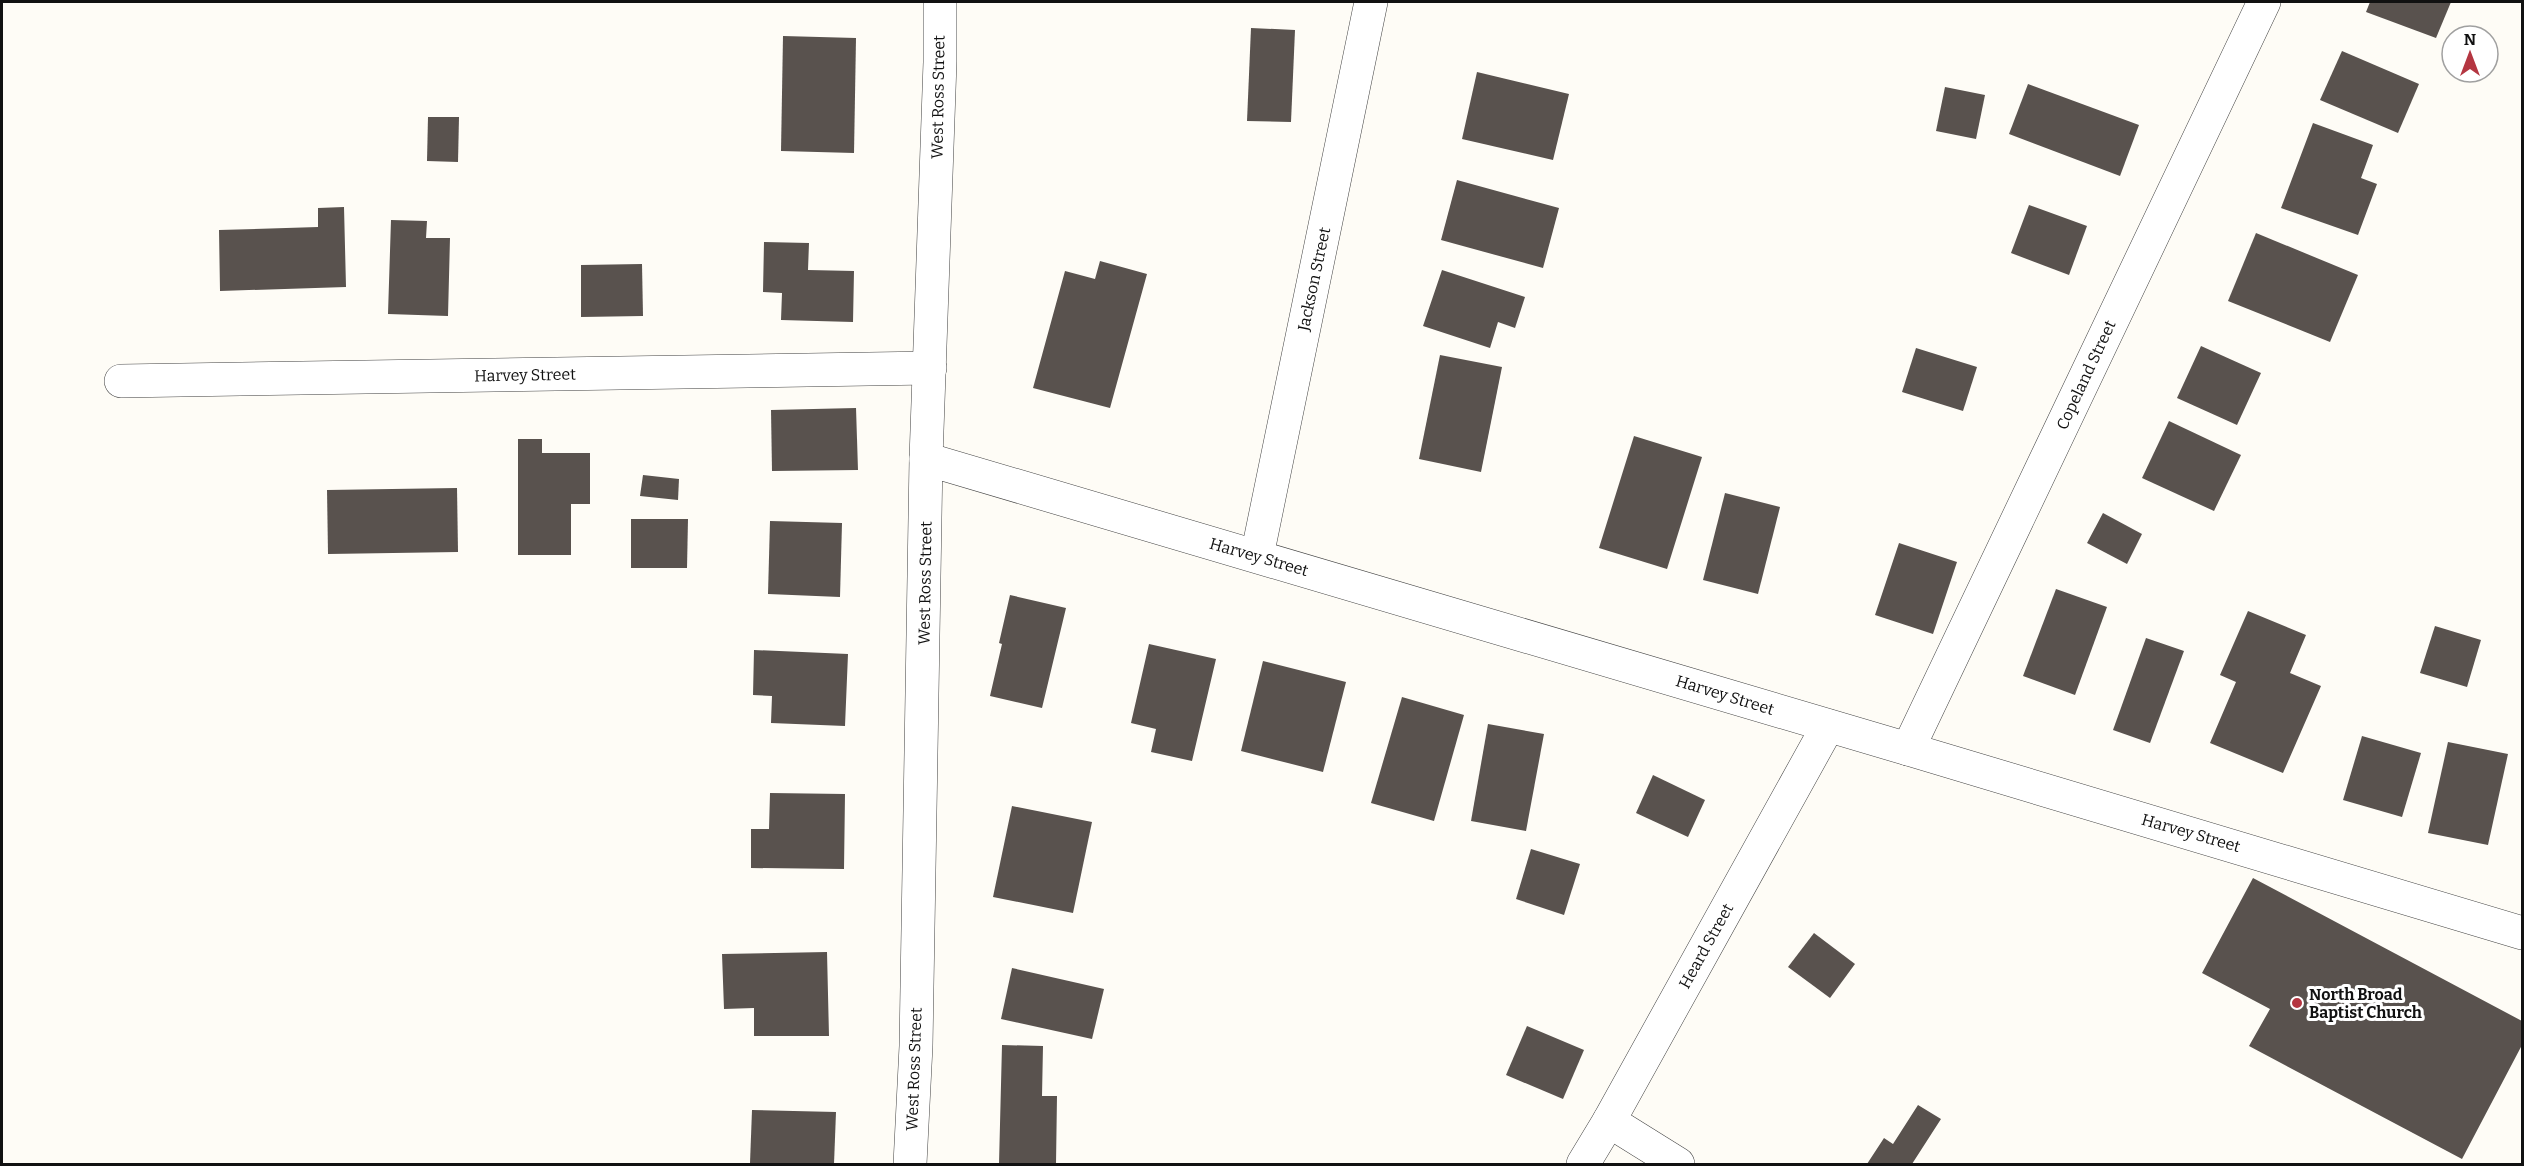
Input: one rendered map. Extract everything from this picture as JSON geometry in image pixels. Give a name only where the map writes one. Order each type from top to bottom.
[{"type":"street","name":"West Ross Street","points":[[910,1164],[916,1047],[926,459],[940,2]]},
{"type":"street","name":"Jackson Street","points":[[1257,556],[1371,2]]},
{"type":"street","name":"Copeland Street","points":[[1908,749],[2264,2]]},
{"type":"street","name":"Harvey Street","points":[[121,381],[930,368]]},
{"type":"street","name":"Harvey Street","points":[[926,459],[2523,933]]},
{"type":"street","name":"Heard Street","points":[[1582,1164],[1609,1121],[1828,726]]},
{"type":"street","points":[[1609,1121],[1678,1164]]},
{"type":"building","points":[[2370,2],[2451,2],[2436,38],[2366,12]]},
{"type":"building","points":[[1251,28],[1295,30],[1291,122],[1247,121]]},
{"type":"building","points":[[783,36],[856,38],[854,153],[781,151]]},
{"type":"building","points":[[2342,51],[2419,84],[2398,133],[2320,100]]},
{"type":"building","points":[[1477,72],[1569,94],[1553,160],[1462,139]]},
{"type":"building","points":[[2028,84],[2139,125],[2120,176],[2009,134]]},
{"type":"building","points":[[1945,87],[1985,95],[1976,139],[1936,131]]},
{"type":"building","points":[[428,117],[459,117],[458,162],[427,161]]},
{"type":"building","points":[[2313,123],[2373,145],[2361,178],[2377,184],[2358,235],[2281,208]]},
{"type":"building","points":[[1457,180],[1559,208],[1543,268],[1441,240]]},
{"type":"building","points":[[2029,205],[2087,226],[2069,275],[2011,253]]},
{"type":"building","points":[[344,207],[346,287],[220,291],[219,230],[318,227],[318,208]]},
{"type":"building","points":[[391,220],[427,221],[426,238],[450,238],[448,316],[388,314]]},
{"type":"building","points":[[2256,233],[2358,275],[2330,342],[2228,301]]},
{"type":"building","points":[[764,242],[809,243],[808,270],[854,271],[853,322],[781,320],[782,293],[763,292]]},
{"type":"building","points":[[1100,261],[1147,274],[1110,408],[1033,388],[1065,271],[1095,279]]},
{"type":"building","points":[[642,264],[643,316],[581,317],[581,265]]},
{"type":"building","points":[[1442,270],[1525,297],[1515,328],[1498,322],[1490,348],[1423,326]]},
{"type":"building","points":[[2201,346],[2261,373],[2237,425],[2177,398]]},
{"type":"building","points":[[1916,348],[1977,367],[1963,411],[1902,392]]},
{"type":"building","points":[[1440,355],[1502,367],[1481,472],[1419,459]]},
{"type":"building","points":[[856,408],[858,470],[772,471],[771,410]]},
{"type":"building","points":[[2169,421],[2241,455],[2214,511],[2142,478]]},
{"type":"building","points":[[1634,436],[1702,457],[1667,569],[1599,548]]},
{"type":"building","points":[[518,439],[542,439],[542,453],[590,453],[590,504],[571,504],[571,555],[518,555]]},
{"type":"building","points":[[643,475],[679,479],[678,500],[640,496]]},
{"type":"building","points":[[457,488],[458,552],[328,554],[327,490]]},
{"type":"building","points":[[1725,493],[1780,507],[1758,594],[1703,580]]},
{"type":"building","points":[[2103,513],[2142,534],[2127,564],[2087,543]]},
{"type":"building","points":[[631,519],[688,519],[687,568],[631,568]]},
{"type":"building","points":[[770,521],[842,523],[840,597],[768,594]]},
{"type":"building","points":[[1899,543],[1957,562],[1933,634],[1875,615]]},
{"type":"building","points":[[2056,589],[2107,607],[2075,695],[2023,676]]},
{"type":"building","points":[[1010,595],[1066,608],[1042,708],[990,696]]},
{"type":"building","points":[[2248,611],[2306,635],[2290,673],[2321,686],[2283,773],[2210,743],[2236,682],[2220,675]]},
{"type":"building","points":[[2435,626],[2481,640],[2467,687],[2420,673]]},
{"type":"building","points":[[2146,638],[2184,651],[2150,743],[2113,730]]},
{"type":"building","points":[[1149,644],[1216,659],[1192,761],[1151,752],[1156,729],[1131,723]]},
{"type":"building","points":[[754,650],[848,654],[845,726],[771,723],[772,696],[753,695]]},
{"type":"building","points":[[1263,661],[1346,682],[1323,772],[1241,751]]},
{"type":"building","points":[[1402,697],[1464,715],[1434,821],[1371,803]]},
{"type":"building","points":[[1488,724],[1544,734],[1526,831],[1471,821]]},
{"type":"building","points":[[2362,736],[2421,753],[2402,817],[2343,800]]},
{"type":"building","points":[[2448,742],[2508,754],[2488,845],[2428,833]]},
{"type":"building","points":[[1653,775],[1705,800],[1688,837],[1636,813]]},
{"type":"building","points":[[770,793],[845,794],[844,869],[751,868],[751,829],[769,829]]},
{"type":"building","points":[[1012,806],[1092,822],[1073,913],[993,897]]},
{"type":"building","points":[[1531,849],[1580,864],[1564,915],[1516,899]]},
{"type":"building","points":[[2253,878],[2522,1021],[2522,1045],[2462,1159],[2249,1046],[2270,1009],[2202,973]]},
{"type":"building","points":[[1814,933],[1855,964],[1830,998],[1788,967]]},
{"type":"building","points":[[827,952],[829,1036],[754,1036],[754,1008],[724,1009],[722,954]]},
{"type":"building","points":[[1012,968],[1104,989],[1092,1039],[1001,1019]]},
{"type":"building","points":[[1527,1026],[1584,1050],[1563,1099],[1506,1075]]},
{"type":"building","points":[[1002,1045],[1043,1046],[1042,1096],[1057,1096],[1056,1164],[999,1164]]},
{"type":"building","points":[[1918,1105],[1941,1119],[1912,1164],[1867,1164],[1884,1138],[1893,1144]]},
{"type":"building","points":[[752,1110],[836,1112],[834,1164],[750,1163]]},
{"type":"place","name":"North Broad Baptist Church","points":[[2297,1003]]}]
